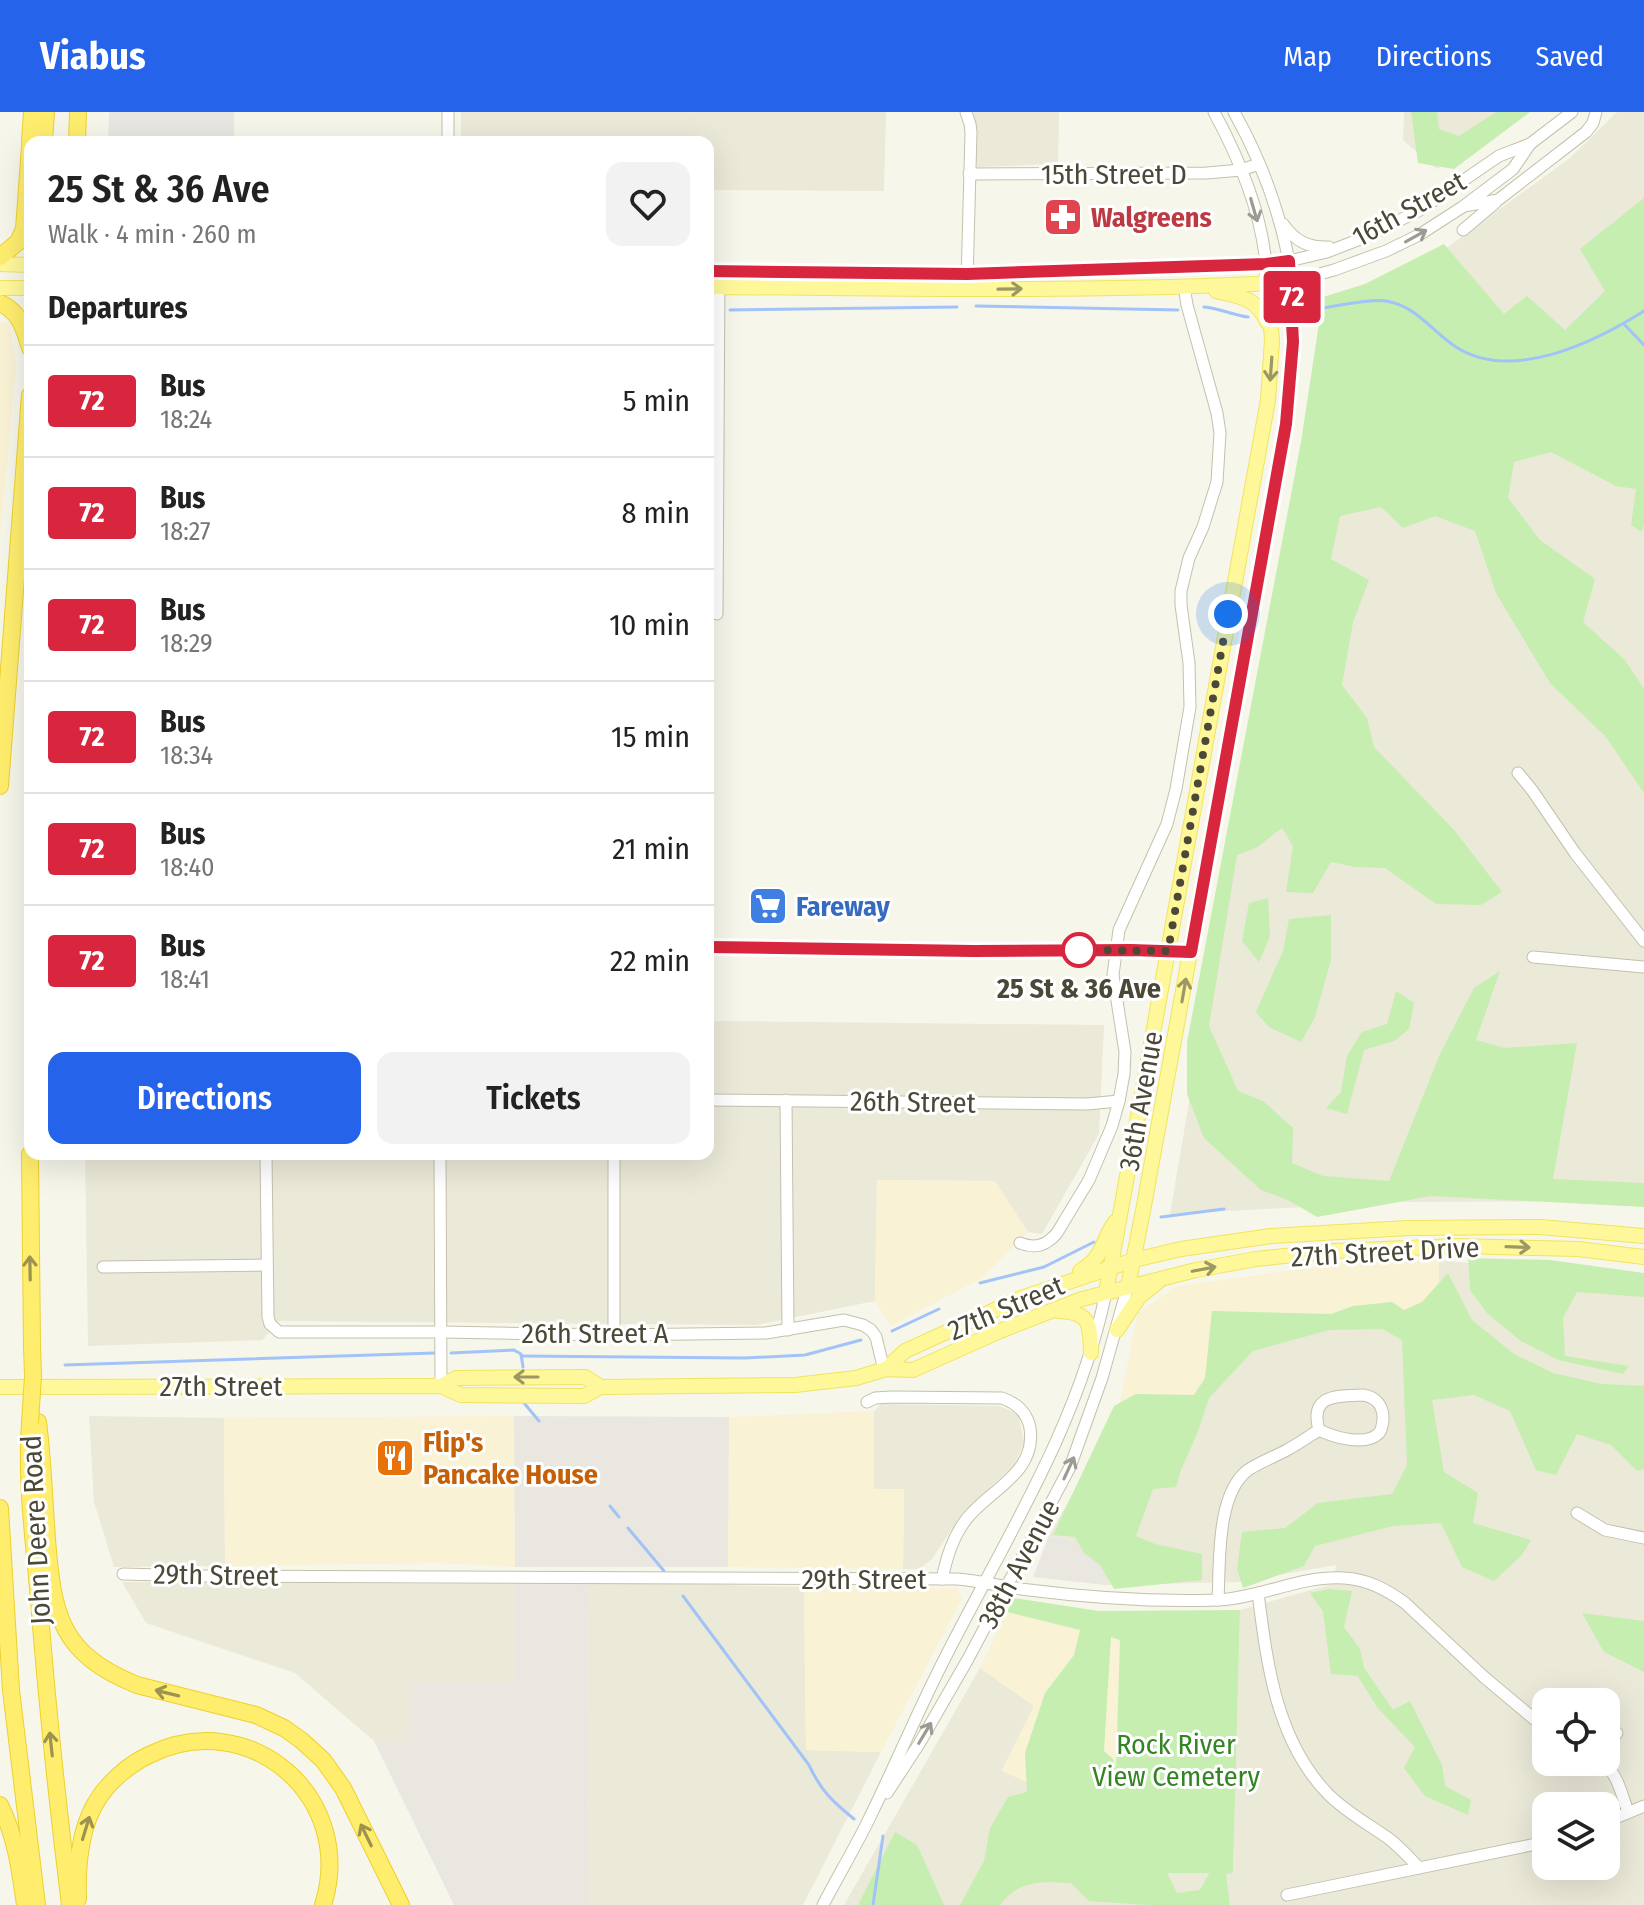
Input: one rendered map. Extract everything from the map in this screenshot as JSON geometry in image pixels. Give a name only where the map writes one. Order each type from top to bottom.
[{"type":"highway","points":[[30,136],[32,112]]},
{"type":"highway","points":[[44,136],[46,112]]},
{"type":"highway","points":[[77,136],[78,112]]},
{"type":"highway","points":[[0,257],[18,242],[24,229]]},
{"type":"highway","points":[[0,303],[19,318],[24,332]]},
{"type":"highway","points":[[0,786],[24,473]]},
{"type":"highway","name":"John Deere Road","points":[[30,1160],[34,1422],[29,1441],[33,1527],[44,1671],[70,1905]]},
{"type":"highway","points":[[34,1422],[52,1590],[58,1614],[72,1640],[97,1665],[122,1679],[256,1715],[301,1740],[323,1760],[343,1788],[401,1905]]},
{"type":"highway","name":"John Deere Road","points":[[0,1508],[11,1690],[37,1905]]},
{"type":"highway","points":[[78,1905],[80,1850],[96,1802],[129,1766],[159,1750],[194,1741],[225,1742],[258,1753],[275,1761],[302,1786],[319,1813],[329,1849],[328,1889],[323,1905]]},
{"type":"highway","points":[[0,1805],[16,1847],[25,1905]]},
{"type":"main road","name":"16th Street","points":[[714,271],[967,274],[1289,261]]},
{"type":"main road","name":"36th Avenue","points":[[1128,1286],[1286,424],[1293,363],[1289,261]]},
{"type":"main road","points":[[0,264],[24,265]]},
{"type":"main road","name":"36th Avenue","points":[[1106,1292],[1270,384],[1272,340],[1266,264]]},
{"type":"main road","name":"16th Street","points":[[714,287],[967,290],[1291,282]]},
{"type":"main road","points":[[1188,286],[1244,297],[1253,302],[1263,312],[1272,340]]},
{"type":"main road","points":[[0,288],[24,288]]},
{"type":"main road","points":[[1143,1211],[1144,1230],[1151,1241],[1159,1246],[1181,1249]]},
{"type":"main road","points":[[1060,1284],[1092,1264],[1120,1215]]},
{"type":"main road","name":"27th Street Drive","points":[[1134,1260],[1181,1249],[1271,1236],[1408,1228],[1540,1227],[1644,1236]]},
{"type":"main road","name":"27th Street Drive","points":[[1128,1286],[1256,1259],[1334,1251],[1415,1247],[1578,1249],[1644,1257]]},
{"type":"main road","name":"27th Street","points":[[885,1370],[905,1351],[1021,1298],[1134,1260]]},
{"type":"main road","points":[[1117,1330],[1139,1297],[1164,1278]]},
{"type":"main road","name":"27th Street","points":[[0,1387],[441,1386],[456,1378],[585,1377],[601,1387],[792,1386],[832,1382],[885,1370],[913,1370],[1049,1311],[1128,1286]]},
{"type":"main road","points":[[1049,1311],[1083,1315],[1090,1328],[1091,1353]]},
{"type":"street","points":[[448,112],[448,136]]},
{"type":"street","points":[[966,112],[970,124],[967,290]]},
{"type":"street","name":"36th Avenue","points":[[1214,112],[1241,170],[1259,228],[1266,264]]},
{"type":"street","name":"36th Avenue","points":[[1234,112],[1259,164],[1279,218],[1289,261]]},
{"type":"street","name":"16th Street","points":[[1289,261],[1327,252],[1420,210],[1499,156],[1530,144],[1572,112]]},
{"type":"street","name":"16th Street","points":[[1463,230],[1586,132],[1596,112]]},
{"type":"street","name":"16th Street","points":[[1291,282],[1386,251],[1419,235],[1513,169],[1530,144]]},
{"type":"street","name":"15th Street D","points":[[969,174],[1165,173],[1241,170],[1259,164]]},
{"type":"street","name":"16th Street","points":[[1464,206],[1498,200]]},
{"type":"street","points":[[1279,218],[1294,237],[1313,247],[1333,246],[1368,236]]},
{"type":"street","points":[[714,271],[717,614]]},
{"type":"street","name":"36th Avenue","points":[[1020,1243],[1037,1247],[1057,1233],[1089,1180],[1112,1126],[1124,1074],[1125,1052],[1114,985],[1119,930],[1167,824],[1187,727],[1191,684],[1181,591],[1189,558],[1215,490],[1220,433],[1187,305],[1188,286]]},
{"type":"street","points":[[1518,773],[1644,941]]},
{"type":"street","points":[[714,947],[1191,952]]},
{"type":"street","points":[[1533,957],[1644,967]]},
{"type":"street","name":"26th Street","points":[[714,1100],[1087,1104],[1119,1101]]},
{"type":"street","points":[[786,1100],[788,1330]]},
{"type":"street","points":[[103,1267],[267,1265],[266,1160]]},
{"type":"street","points":[[440,1160],[441,1386]]},
{"type":"street","points":[[614,1160],[614,1335]]},
{"type":"street","name":"26th Street A","points":[[267,1265],[268,1317],[273,1329],[279,1332],[766,1333],[844,1320],[871,1330],[876,1337],[885,1370]]},
{"type":"street","name":"38th Avenue","points":[[823,1905],[868,1822],[940,1708],[1070,1467],[1091,1413],[1128,1286]]},
{"type":"street","name":"38th Avenue","points":[[868,1822],[927,1691],[1054,1449],[1091,1353],[1106,1292]]},
{"type":"street","points":[[1371,1396],[1378,1401],[1383,1412],[1382,1429],[1370,1438],[1342,1438],[1319,1430],[1317,1413],[1324,1400],[1331,1397],[1371,1396]]},
{"type":"street","points":[[867,1402],[892,1397],[1002,1398],[1020,1407],[1029,1423],[1030,1444],[1023,1463],[1008,1483],[967,1519],[953,1541],[942,1579]]},
{"type":"street","points":[[1218,1600],[1222,1540],[1231,1490],[1247,1471],[1319,1430]]},
{"type":"street","points":[[1577,1513],[1605,1530],[1644,1538]]},
{"type":"street","name":"29th Street","points":[[123,1574],[942,1579],[986,1581],[1007,1587],[1122,1599],[1218,1600],[1236,1599],[1337,1577],[1383,1588],[1405,1603],[1532,1717]]},
{"type":"street","points":[[1258,1593],[1275,1697],[1299,1756],[1327,1793],[1388,1838],[1419,1868]]},
{"type":"street","points":[[1614,1776],[1628,1812]]},
{"type":"street","points":[[1620,1816],[1644,1806]]},
{"type":"street","points":[[1287,1895],[1532,1845]]},
{"type":"shaded area","points":[[109,112],[234,112],[234,136],[108,136]]},
{"type":"shaded area","points":[[461,112],[886,112],[884,191],[714,190],[714,136],[461,136]]},
{"type":"shaded area","points":[[974,112],[1059,112],[1058,164],[977,167]]},
{"type":"shaded area","points":[[1404,112],[1521,112],[1437,169],[1403,140]]},
{"type":"shaded area","points":[[1617,112],[1644,112],[1644,1201],[1402,1202],[1170,1214],[1300,453],[1441,252],[1570,158]]},
{"type":"shaded area","points":[[0,321],[10,325],[16,367],[0,537]]},
{"type":"shaded area","points":[[714,1021],[1104,1025],[1099,1134],[1042,1234],[1028,1232],[994,1181],[877,1180],[875,1301],[756,1325],[280,1321],[262,1340],[88,1346],[85,1160],[714,1160]]},
{"type":"shaded area","points":[[877,1180],[995,1181],[1028,1232],[982,1278],[891,1326],[875,1301]]},
{"type":"shaded area","points":[[1439,1260],[1644,1281],[1644,1905],[844,1905],[980,1668],[1034,1706],[1002,1770],[1115,1823],[1156,1846],[1233,1873],[1240,1610],[1333,1584],[1336,1565],[1238,1582],[1105,1585],[1113,1548],[1049,1536],[1117,1415],[1215,1320],[1438,1315]]},
{"type":"shaded area","points":[[1439,1260],[1438,1316],[1215,1320],[1202,1418],[1117,1415],[1138,1313],[1178,1286],[1336,1264]]},
{"type":"shaded area","points":[[881,1404],[999,1406],[1018,1414],[1024,1442],[1014,1466],[964,1511],[932,1559],[920,1569],[903,1569],[904,1489],[874,1489],[874,1411]]},
{"type":"shaded area","points":[[874,1411],[874,1489],[904,1489],[903,1569],[728,1567],[729,1417]]},
{"type":"shaded area","points":[[89,1416],[224,1418],[225,1566],[114,1567],[94,1502]]},
{"type":"shaded area","points":[[514,1416],[515,1567],[439,1563],[225,1566],[224,1418]]},
{"type":"shaded area","points":[[514,1416],[729,1417],[728,1567],[515,1567]]},
{"type":"shaded area","points":[[1049,1536],[1113,1548],[1105,1585],[1033,1577]]},
{"type":"shaded area","points":[[122,1582],[515,1584],[515,1683],[410,1683],[410,1741],[374,1741],[295,1673],[146,1623]]},
{"type":"shaded area","points":[[587,1582],[804,1587],[806,1750],[881,1752],[803,1905],[589,1905]]},
{"type":"shaded area","points":[[587,1582],[589,1905],[454,1905],[374,1741],[410,1741],[409,1683],[515,1683],[515,1584]]},
{"type":"shaded area","points":[[804,1587],[956,1588],[962,1599],[881,1752],[806,1750]]},
{"type":"shaded area","points":[[1007,1612],[1120,1639],[1115,1823],[1002,1771],[1034,1706],[980,1668]]},
{"type":"green space","points":[[1411,112],[1437,112],[1439,129],[1459,136],[1496,112],[1530,112],[1454,169],[1418,163]]},
{"type":"green space","points":[[1644,198],[1642,532],[1631,525],[1636,489],[1616,486],[1551,452],[1514,462],[1508,498],[1540,540],[1595,579],[1583,622],[1625,660],[1644,689],[1644,793],[1606,737],[1550,683],[1496,593],[1475,531],[1435,516],[1403,528],[1381,507],[1340,516],[1331,559],[1369,580],[1353,622],[1342,685],[1367,718],[1374,747],[1455,831],[1502,892],[1481,905],[1436,904],[1385,868],[1331,862],[1313,893],[1286,892],[1293,846],[1282,828],[1256,848],[1237,855],[1209,1026],[1238,1091],[1263,1101],[1293,1128],[1292,1163],[1323,1176],[1389,1181],[1440,1054],[1474,988],[1500,971],[1476,1040],[1505,1048],[1577,1043],[1553,1179],[1644,1183],[1644,1207],[1431,1196],[1317,1217],[1288,1200],[1261,1190],[1204,1138],[1187,1094],[1187,1042],[1301,442],[1323,297],[1365,284],[1444,244],[1504,314],[1527,296],[1565,330],[1605,291],[1580,249]]},
{"type":"green space","points":[[1268,898],[1270,936],[1259,962],[1242,941],[1249,903]]},
{"type":"green space","points":[[1331,915],[1331,960],[1315,1017],[1301,1042],[1269,1027],[1256,1012],[1283,951],[1289,919]]},
{"type":"green space","points":[[1396,991],[1414,1003],[1409,1029],[1394,1041],[1364,1050],[1347,1114],[1326,1108],[1341,1092],[1347,1056],[1362,1032],[1387,1024]]},
{"type":"green space","points":[[1468,1258],[1550,1260],[1644,1273],[1644,1297],[1577,1292],[1563,1318],[1565,1356],[1629,1366],[1623,1374],[1558,1360],[1521,1341],[1487,1313],[1470,1290]]},
{"type":"green space","points":[[1448,1273],[1472,1320],[1514,1354],[1553,1373],[1602,1384],[1644,1386],[1644,1469],[1637,1471],[1611,1445],[1577,1434],[1556,1475],[1536,1470],[1510,1411],[1474,1395],[1432,1400],[1444,1472],[1478,1493],[1473,1523],[1531,1540],[1522,1555],[1494,1581],[1462,1567],[1441,1523],[1393,1526],[1315,1546],[1304,1566],[1243,1588],[1237,1569],[1242,1532],[1285,1528],[1318,1503],[1392,1494],[1407,1465],[1402,1340],[1382,1329],[1329,1330],[1253,1351],[1209,1398],[1176,1487],[1153,1489],[1136,1536],[1155,1544],[1202,1554],[1202,1580],[1114,1589],[1100,1565],[1084,1553],[1075,1537],[1053,1535],[1114,1406],[1136,1394],[1194,1395],[1205,1378],[1212,1311],[1331,1314],[1353,1306],[1392,1302],[1404,1310],[1422,1302]]},
{"type":"green space","points":[[1329,1589],[1352,1591],[1344,1627],[1360,1649],[1364,1668],[1393,1710],[1410,1701],[1442,1765],[1445,1786],[1471,1800],[1468,1815],[1425,1796],[1404,1768],[1415,1747],[1377,1707],[1358,1676],[1331,1674],[1323,1611],[1310,1593]]},
{"type":"green space","name":"Rock River View Cemetery","points":[[1014,1598],[1099,1611],[1240,1610],[1233,1873],[1226,1874],[1230,1905],[1089,1901],[1071,1883],[1050,1882],[1023,1886],[1000,1905],[960,1905],[984,1861],[990,1828],[1008,1797],[1027,1792],[1025,1753],[1045,1693],[1074,1655],[1080,1630],[1007,1612]],"holes":[[[1111,1637],[1120,1640],[1116,1768],[1113,1759],[1104,1751]],[[1167,1873],[1209,1873],[1209,1874],[1200,1890],[1177,1893]]]},
{"type":"green space","points":[[1582,1613],[1644,1621],[1644,1672],[1604,1652]]},
{"type":"green space","points":[[895,1832],[917,1845],[944,1905],[858,1905]]},
{"type":"waterway","points":[[1313,310],[1350,303],[1386,301],[1406,308],[1456,347],[1478,357],[1502,361],[1527,360],[1578,346],[1644,311]]},
{"type":"waterway","points":[[976,306],[1178,310]]},
{"type":"waterway","points":[[730,310],[957,307]]},
{"type":"waterway","points":[[1204,307],[1248,317]]},
{"type":"waterway","points":[[1625,325],[1644,345]]},
{"type":"waterway","points":[[1161,1217],[1224,1209]]},
{"type":"waterway","points":[[980,1283],[1044,1267],[1094,1242]]},
{"type":"waterway","points":[[892,1331],[939,1309]]},
{"type":"waterway","points":[[521,1356],[745,1358],[805,1355],[861,1340]]},
{"type":"waterway","points":[[451,1353],[514,1350],[521,1354],[523,1367]]},
{"type":"waterway","points":[[65,1365],[435,1353]]},
{"type":"waterway","points":[[524,1403],[539,1421]]},
{"type":"waterway","points":[[610,1506],[619,1517]]},
{"type":"waterway","points":[[628,1528],[664,1571]]},
{"type":"waterway","points":[[683,1596],[809,1765],[823,1789],[854,1819]]},
{"type":"waterway","points":[[873,1905],[883,1836]]},
{"type":"bus line","name":"72","points":[[714,271],[967,274],[1289,261],[1293,310],[1291,383],[1286,424],[1191,952],[714,947]]},
{"type":"place","name":"Walgreens","points":[[1063,217]]},
{"type":"place","name":"Fareway","points":[[768,906]]},
{"type":"place","name":"25 St & 36 Ave","points":[[1079,950]]},
{"type":"place","name":"Flip's Pancake House","points":[[395,1458]]},
{"type":"route","points":[[1079,950],[1168,951],[1228,614]]}]
